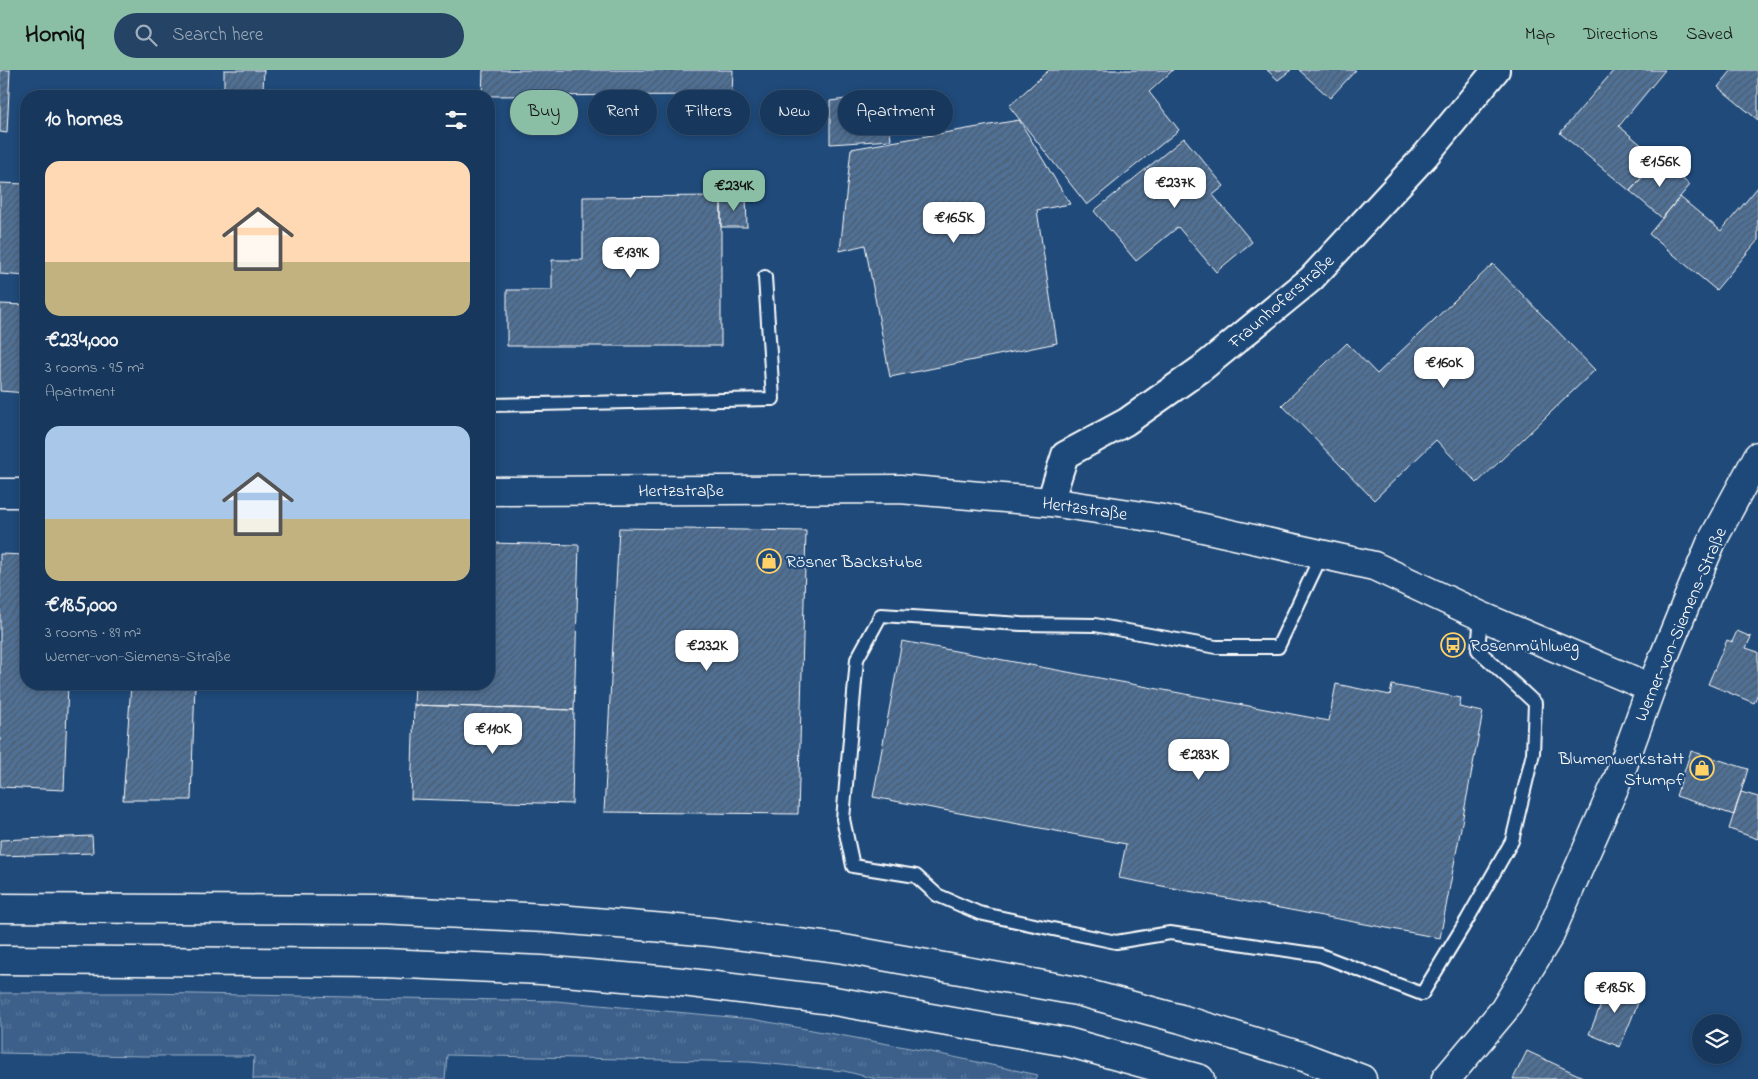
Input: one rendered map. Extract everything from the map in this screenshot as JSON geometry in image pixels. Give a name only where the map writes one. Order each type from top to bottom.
[{"type":"main road","name":"Werner-von-Siemens-Straße","points":[[1446,1079],[1504,1010],[1549,936],[1618,779],[1651,688],[1712,543],[1758,456]]},
{"type":"main road","name":"Hertzstraße","points":[[495,491],[900,489],[1050,502],[1163,519],[1374,566],[1481,616],[1651,688]]},
{"type":"main road","points":[[0,493],[20,493]]},
{"type":"main road","points":[[0,908],[378,910],[547,918],[712,932],[838,948],[1077,991],[1181,1019],[1304,1057],[1362,1079]]},
{"type":"main road","points":[[0,960],[384,962],[540,970],[683,982],[823,999],[1067,1042],[1200,1079]]},
{"type":"street","name":"Fraunhoferstraße","points":[[1050,502],[1065,455],[1126,422],[1201,369],[1311,279],[1425,156],[1496,70]]},
{"type":"lane","points":[[495,405],[773,399],[765,277]]},
{"type":"lane","points":[[1322,554],[1278,647],[1216,648],[1095,625],[1020,624],[881,615],[857,659],[844,819],[852,866],[916,876],[937,895],[979,913],[1116,942],[1170,933],[1320,955],[1422,994],[1468,920],[1512,841],[1533,753],[1534,703],[1478,650],[1481,616]]},
{"type":"green space","points":[[0,993],[143,993],[556,1001],[752,1019],[921,1050],[1038,1075],[1036,1079],[876,1079],[844,1071],[750,1062],[447,1055],[445,1079],[253,1079],[254,1056],[0,1053]]},
{"type":"building","points":[[0,70],[10,70],[7,133],[0,132]]},
{"type":"building","points":[[224,70],[264,70],[263,89],[224,88]]},
{"type":"building","points":[[483,70],[733,70],[732,90],[667,90],[667,95],[657,95],[657,90],[588,90],[588,96],[578,96],[578,90],[510,90],[510,96],[495,96],[495,90],[482,90]]},
{"type":"building","points":[[1049,70],[1173,70],[1149,92],[1179,130],[1087,205],[1009,106]]},
{"type":"building","points":[[1267,70],[1291,70],[1278,80]]},
{"type":"building","points":[[1299,70],[1356,70],[1330,98]]},
{"type":"building","points":[[1614,70],[1665,70],[1619,126],[1658,159],[1630,191],[1560,133]]},
{"type":"building","points":[[1732,70],[1758,70],[1758,120],[1718,87]]},
{"type":"building","points":[[838,100],[838,135],[890,135],[891,140],[830,144],[830,101]]},
{"type":"building","points":[[1019,120],[1070,204],[1037,210],[1057,343],[890,377],[865,245],[840,251],[851,149],[932,135],[953,135],[953,131]]},
{"type":"building","points":[[1184,138],[1224,186],[1213,195],[1252,242],[1216,272],[1178,227],[1136,261],[1094,211]]},
{"type":"building","points":[[1658,159],[1690,185],[1662,218],[1630,191]]},
{"type":"building","points":[[0,183],[20,184],[20,276],[0,274]]},
{"type":"building","points":[[1758,187],[1758,240],[1716,290],[1649,234],[1680,197],[1721,231]]},
{"type":"building","points":[[721,196],[721,346],[507,346],[507,290],[552,290],[552,260],[583,260],[583,197]]},
{"type":"building","points":[[721,196],[746,196],[747,227],[721,227]]},
{"type":"building","points":[[1493,264],[1595,370],[1477,483],[1436,440],[1374,500],[1282,405],[1347,343],[1377,374]]},
{"type":"building","points":[[0,304],[20,305],[20,393],[0,391]]},
{"type":"building","points":[[619,528],[806,531],[798,814],[604,812]]},
{"type":"building","points":[[495,543],[579,545],[574,710],[414,705],[415,690],[495,690]]},
{"type":"building","points":[[0,554],[20,555],[20,690],[68,690],[64,790],[0,787]]},
{"type":"building","points":[[1737,631],[1751,637],[1746,648],[1758,652],[1758,693],[1754,703],[1708,684],[1727,640],[1732,642]]},
{"type":"building","points":[[902,641],[1329,721],[1336,684],[1390,695],[1392,685],[1461,698],[1459,707],[1483,712],[1440,938],[1119,878],[1126,844],[873,797]]},
{"type":"building","points":[[131,690],[195,690],[191,800],[123,800]]},
{"type":"building","points":[[414,705],[574,710],[572,804],[411,799]]},
{"type":"building","points":[[1691,751],[1748,769],[1734,815],[1676,796]]},
{"type":"building","points":[[1741,792],[1758,797],[1758,839],[1729,829]]},
{"type":"building","points":[[92,836],[93,853],[0,856],[0,840]]},
{"type":"building","points":[[1611,980],[1642,993],[1620,1047],[1589,1034]]},
{"type":"building","points":[[1527,1051],[1587,1079],[1513,1079]]},
{"type":"place","name":"Rösner Backstube","points":[[769,561]]},
{"type":"place","name":"Rosenmühlweg","points":[[1453,645]]},
{"type":"place","name":"Blumenwerkstatt Stumpf","points":[[1702,768]]}]
